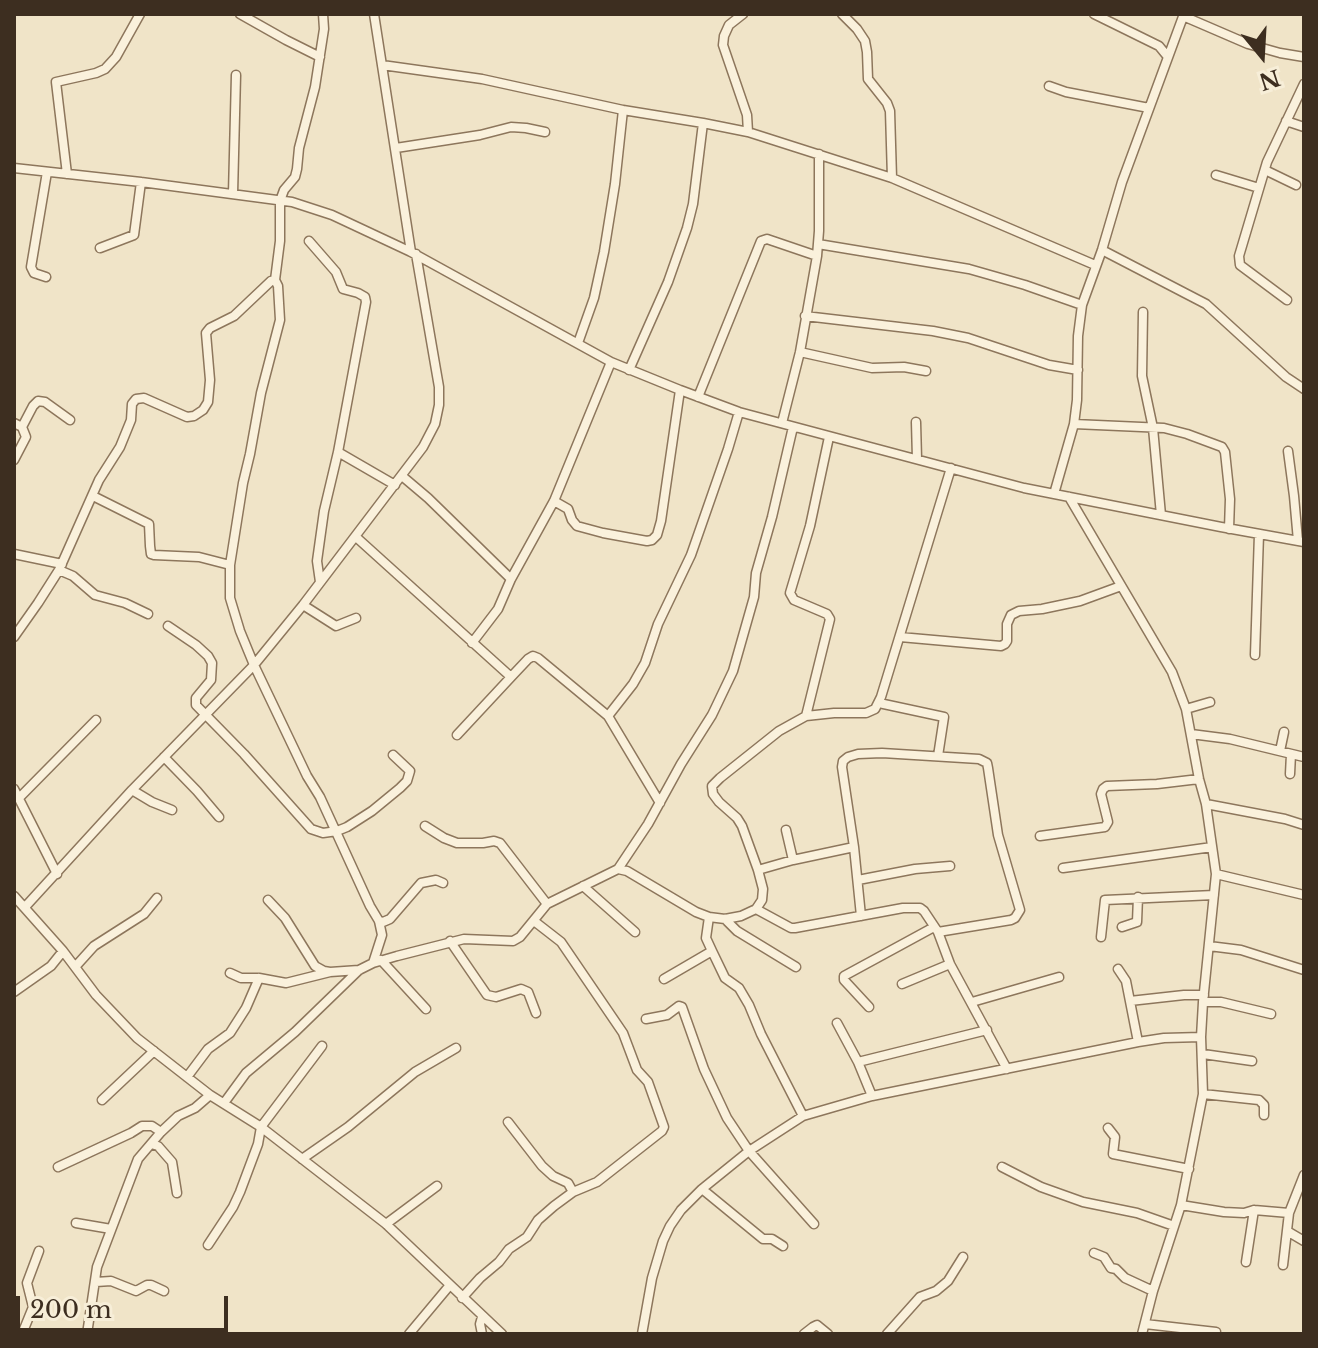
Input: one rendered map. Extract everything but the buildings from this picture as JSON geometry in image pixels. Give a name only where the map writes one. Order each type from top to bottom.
[{"type":"street","points":[[67,174],[56,82],[105,69],[116,57],[140,14]]},
{"type":"street","points":[[240,14],[320,57]]},
{"type":"street","points":[[323,14],[324,29],[315,87],[295,177],[284,190],[280,201],[280,241],[275,280],[280,320],[243,483],[230,565],[230,598],[254,665],[379,921],[382,935],[377,962]]},
{"type":"street","points":[[25,907],[132,790],[254,665],[402,476],[435,424],[439,387],[374,14]]},
{"type":"street","points":[[723,14],[733,21]]},
{"type":"street","points":[[743,14],[733,21],[724,36],[723,45],[744,105],[748,132]]},
{"type":"street","points":[[842,14],[865,41],[870,85],[887,103],[890,111],[892,178]]},
{"type":"street","points":[[1094,14],[1159,46],[1168,57]]},
{"type":"street","points":[[1054,494],[1074,424],[1082,305],[1122,182],[1183,15],[1248,44],[1304,57]]},
{"type":"street","points":[[1159,46],[1172,43]]},
{"type":"street","points":[[382,65],[482,79],[623,110],[748,132],[892,178],[1095,265]]},
{"type":"street","points":[[233,194],[236,75]]},
{"type":"street","points":[[1287,300],[1238,261],[1265,170],[1304,84]]},
{"type":"street","points":[[1049,86],[1149,108]]},
{"type":"street","points":[[578,343],[590,313],[604,252],[623,110]]},
{"type":"street","points":[[1286,121],[1304,127]]},
{"type":"street","points":[[629,370],[668,282],[687,228],[703,123]]},
{"type":"street","points":[[396,148],[511,127],[545,132]]},
{"type":"street","points":[[782,423],[800,352],[817,256],[819,154]]},
{"type":"street","points":[[14,168],[292,202],[332,215],[414,253],[611,362],[680,390],[739,412],[1024,488],[1301,541],[1288,451]]},
{"type":"street","points":[[1265,170],[1296,185]]},
{"type":"street","points":[[46,277],[34,273],[31,267],[47,172]]},
{"type":"street","points":[[1216,175],[1259,188]]},
{"type":"street","points":[[100,248],[134,235],[141,182]]},
{"type":"street","points":[[698,397],[761,241],[767,239],[817,256]]},
{"type":"street","points":[[309,241],[336,272],[343,289],[358,293],[365,297],[366,302],[324,511],[318,551],[320,582]]},
{"type":"street","points":[[818,244],[969,269],[1082,305]]},
{"type":"street","points":[[1102,250],[1206,304],[1286,377],[1304,389]]},
{"type":"street","points":[[14,637],[60,567],[99,480],[120,447],[131,420],[132,404],[136,399],[144,398],[187,417],[203,410],[208,402],[210,380],[206,333],[234,316],[275,280]]},
{"type":"street","points":[[1143,312],[1142,376],[1153,428],[1161,515]]},
{"type":"street","points":[[805,316],[933,331],[968,338],[1049,365],[1078,370]]},
{"type":"street","points":[[800,352],[872,368],[904,367],[926,371]]},
{"type":"street","points":[[472,643],[498,609],[554,501],[611,362]]},
{"type":"street","points":[[554,501],[566,507],[577,526],[652,540],[661,521],[680,390]]},
{"type":"street","points":[[14,460],[26,437],[18,425],[38,401],[45,402],[70,420]]},
{"type":"street","points":[[608,716],[645,663],[658,624],[691,555],[739,412]]},
{"type":"street","points":[[916,422],[917,459]]},
{"type":"street","points":[[1074,424],[1164,428],[1222,447],[1230,499],[1229,529]]},
{"type":"street","points":[[230,973],[241,978],[286,983],[330,972],[359,970],[450,941],[513,941],[520,937],[547,904],[618,869],[712,715],[733,671],[793,427]]},
{"type":"street","points":[[806,716],[830,619],[827,614],[794,600],[790,593],[810,526],[829,437]]},
{"type":"street","points":[[338,452],[395,485]]},
{"type":"street","points":[[618,869],[627,871],[709,917],[725,919],[756,909],[762,900],[763,889],[758,870],[742,826],[713,794],[712,786],[779,731],[806,716],[866,713],[875,709],[951,468]]},
{"type":"street","points":[[402,476],[511,579]]},
{"type":"street","points":[[93,496],[149,524],[152,555],[199,557],[230,565]]},
{"type":"street","points":[[1069,497],[1172,672],[1186,709],[1206,804],[1216,874],[1203,999],[1203,1094],[1181,1205],[1144,1329],[1216,1332]]},
{"type":"street","points":[[1255,655],[1259,534]]},
{"type":"street","points":[[356,537],[511,677]]},
{"type":"street","points":[[14,554],[60,567],[95,595],[125,603],[148,614]]},
{"type":"street","points":[[900,637],[1001,646],[1007,641],[1007,624],[1011,615],[1080,601],[1121,586]]},
{"type":"street","points":[[303,605],[336,626],[356,618]]},
{"type":"street","points":[[168,626],[196,645],[212,663],[211,680],[195,701],[196,705],[311,829],[323,833],[347,827],[400,788],[407,781],[410,771],[393,755]]},
{"type":"street","points":[[457,735],[533,656],[608,716],[660,803]]},
{"type":"street","points":[[1186,709],[1210,702]]},
{"type":"street","points":[[879,703],[944,717],[938,756]]},
{"type":"street","points":[[20,797],[96,720]]},
{"type":"street","points":[[1280,751],[1284,732]]},
{"type":"street","points":[[1191,734],[1230,739],[1304,757]]},
{"type":"street","points":[[861,916],[843,761],[858,754],[909,754],[979,759],[987,763],[998,835],[1020,910],[1011,920],[936,930],[845,975],[844,980],[869,1007]]},
{"type":"street","points":[[1290,774],[1291,754]]},
{"type":"street","points":[[164,757],[219,817]]},
{"type":"street","points":[[1040,836],[1105,827],[1108,822],[1101,794],[1107,786],[1199,779]]},
{"type":"street","points":[[14,789],[57,874]]},
{"type":"street","points":[[132,790],[172,810]]},
{"type":"street","points":[[1206,804],[1304,825]]},
{"type":"street","points":[[425,826],[457,843],[500,843],[547,904]]},
{"type":"street","points":[[786,830],[793,860]]},
{"type":"street","points":[[758,870],[854,847]]},
{"type":"street","points":[[1063,868],[1212,847]]},
{"type":"street","points":[[858,880],[950,866]]},
{"type":"street","points":[[1216,874],[1304,895]]},
{"type":"street","points":[[379,921],[390,919],[421,883],[436,880],[443,883]]},
{"type":"street","points":[[583,886],[635,932]]},
{"type":"street","points":[[1101,937],[1105,900],[1214,895]]},
{"type":"street","points":[[14,896],[106,1006],[137,1038],[210,1095],[261,1127],[386,1224],[482,1317],[492,1333]]},
{"type":"street","points":[[1122,927],[1137,922],[1138,897]]},
{"type":"street","points":[[75,967],[94,946],[144,914],[157,898]]},
{"type":"street","points":[[268,900],[285,918],[315,966],[330,972]]},
{"type":"street","points":[[756,909],[791,928],[913,907],[924,911],[1007,1069]]},
{"type":"street","points":[[709,917],[706,938],[712,951],[725,978],[739,988],[749,1005],[803,1116]]},
{"type":"street","points":[[725,919],[737,931],[796,967]]},
{"type":"street","points":[[462,1298],[509,1249],[527,1237],[538,1220],[573,1192],[604,1177],[662,1131],[664,1125],[648,1082],[637,1070],[623,1033],[561,942],[534,921]]},
{"type":"street","points":[[450,941],[487,995],[496,997],[521,989],[528,992],[536,1013]]},
{"type":"street","points":[[1209,946],[1241,950],[1304,970]]},
{"type":"street","points":[[14,992],[51,966],[63,951]]},
{"type":"street","points":[[664,979],[712,951]]},
{"type":"street","points":[[377,962],[426,1009]]},
{"type":"street","points":[[902,984],[950,964]]},
{"type":"street","points":[[1118,969],[1126,981],[1138,1042]]},
{"type":"street","points":[[224,1103],[246,1073],[295,1032],[359,970]]},
{"type":"street","points":[[972,1002],[1059,977]]},
{"type":"street","points":[[187,1077],[208,1049],[230,1033],[246,1008],[259,978]]},
{"type":"street","points":[[1130,1001],[1184,995],[1271,1014]]},
{"type":"street","points":[[646,1019],[667,1015],[682,1007],[727,1118],[749,1151],[814,1224]]},
{"type":"street","points":[[837,1023],[872,1096]]},
{"type":"street","points":[[858,1062],[987,1030]]},
{"type":"street","points":[[642,1334],[652,1278],[663,1241],[681,1210],[749,1151],[803,1116],[872,1096],[1138,1042],[1201,1037]]},
{"type":"street","points":[[208,1245],[240,1192],[261,1127],[322,1046]]},
{"type":"street","points":[[302,1159],[348,1127],[415,1072],[456,1048]]},
{"type":"street","points":[[102,1100],[154,1051]]},
{"type":"street","points":[[1203,1054],[1252,1061]]},
{"type":"street","points":[[1203,1094],[1259,1100],[1264,1105],[1264,1115]]},
{"type":"street","points":[[87,1334],[97,1267],[138,1159],[178,1116],[195,1108],[210,1095]]},
{"type":"street","points":[[508,1122],[542,1166],[568,1183],[573,1192]]},
{"type":"street","points":[[58,1167],[142,1126],[152,1126],[161,1132]]},
{"type":"street","points":[[1108,1128],[1115,1137],[1113,1154],[1189,1169]]},
{"type":"street","points":[[151,1144],[158,1146],[172,1162],[177,1193]]},
{"type":"street","points":[[1002,1167],[1041,1187],[1083,1202],[1137,1213],[1174,1226]]},
{"type":"street","points":[[1283,1265],[1289,1213],[1304,1175]]},
{"type":"street","points":[[386,1224],[437,1186]]},
{"type":"street","points":[[702,1189],[763,1239],[772,1239],[783,1246]]},
{"type":"street","points":[[1181,1205],[1224,1212],[1254,1210],[1289,1213]]},
{"type":"street","points":[[1246,1262],[1254,1210]]},
{"type":"street","points":[[76,1223],[111,1229]]},
{"type":"street","points":[[1287,1231],[1304,1241]]},
{"type":"street","points":[[22,1334],[33,1307],[27,1283],[39,1251]]},
{"type":"street","points":[[1094,1253],[1104,1257],[1111,1268],[1125,1278],[1153,1291]]},
{"type":"street","points":[[887,1334],[920,1297],[936,1291],[948,1281],[963,1257]]},
{"type":"street","points":[[96,1282],[111,1281],[136,1291],[151,1285],[164,1291]]},
{"type":"street","points":[[409,1334],[450,1285]]},
{"type":"street","points":[[482,1317],[480,1324],[492,1333]]},
{"type":"street","points":[[804,1334],[815,1325],[828,1334]]}]
